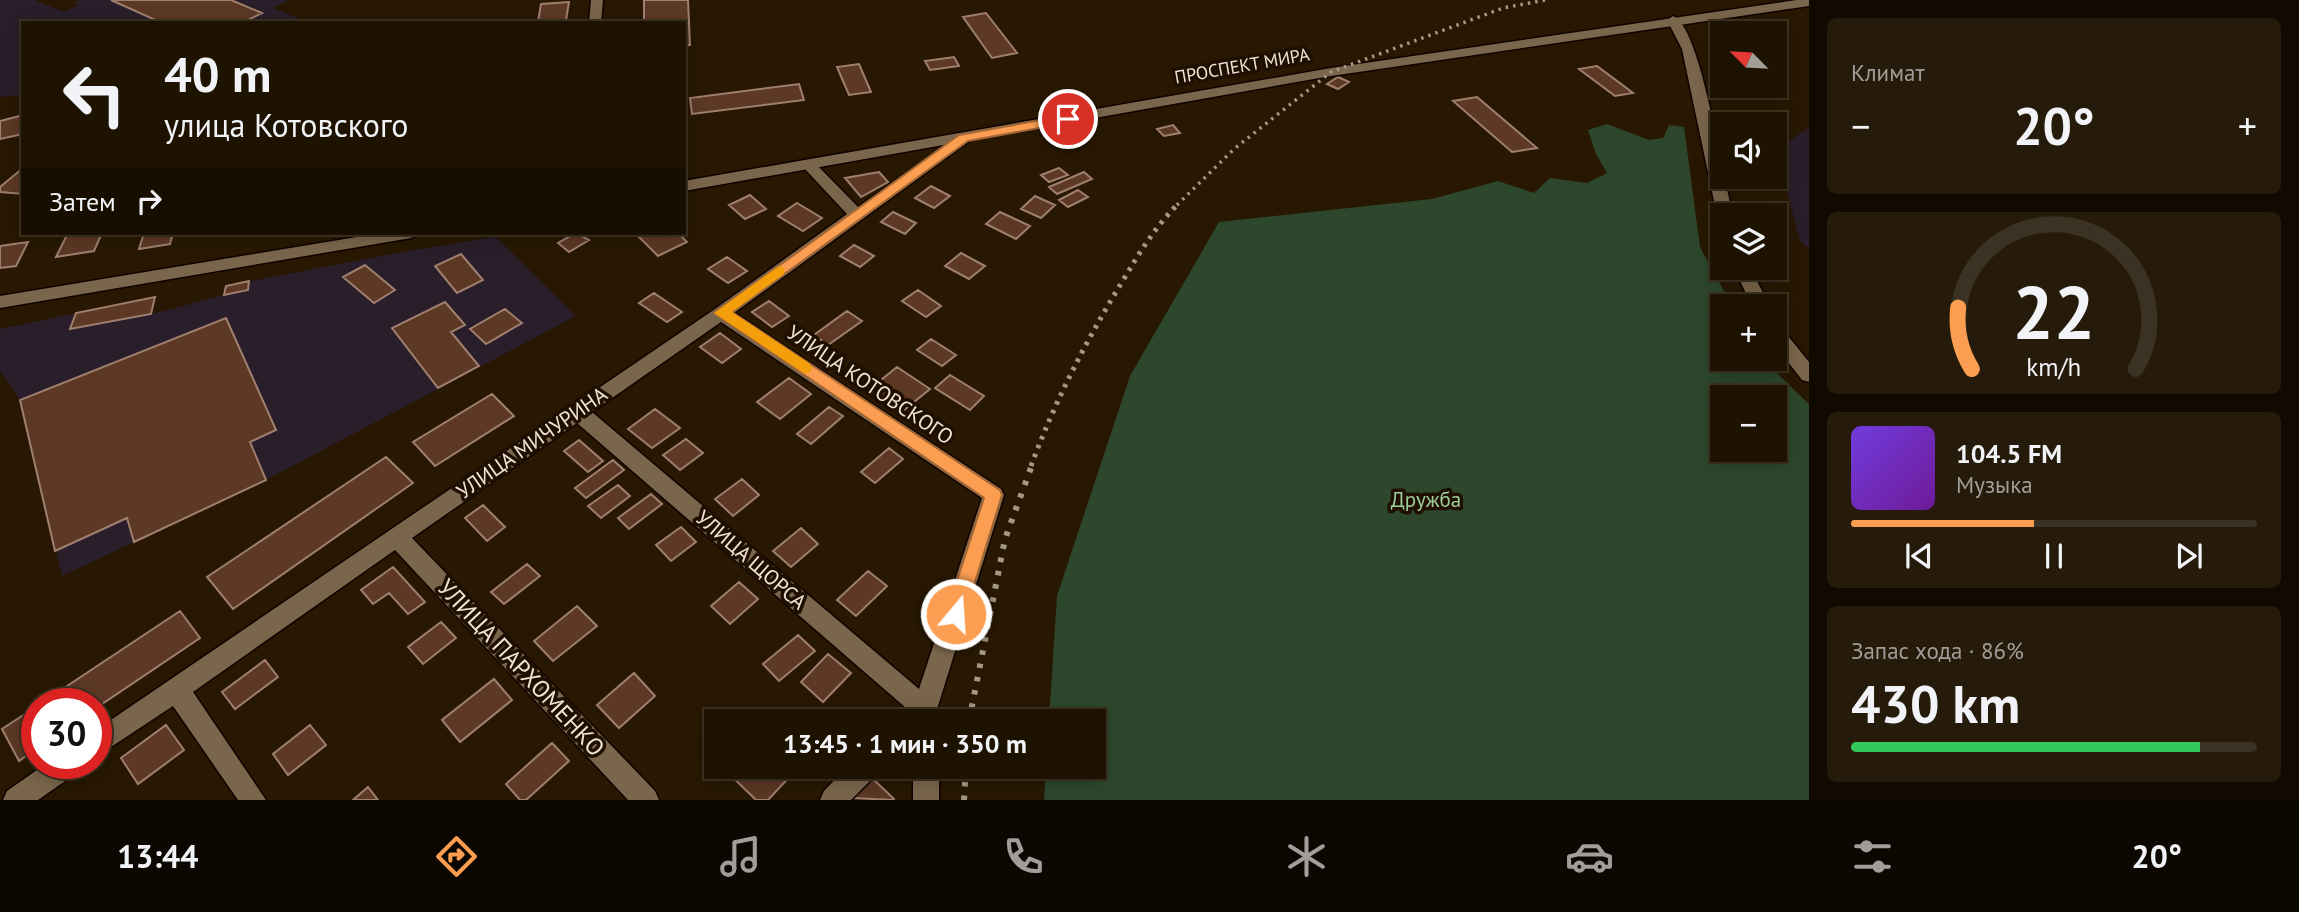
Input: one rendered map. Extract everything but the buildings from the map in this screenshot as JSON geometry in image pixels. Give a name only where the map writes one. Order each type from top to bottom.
[{"type":"street","points":[[596,21],[597,0]]},
{"type":"street","name":"ПРОСПЕКТ МИРА","points":[[686,186],[1331,72],[1809,2]]},
{"type":"street","points":[[1673,20],[1689,49],[1723,203]]},
{"type":"street","name":"УЛИЦА МИЧУРИНА","points":[[112,733],[721,313],[964,138]]},
{"type":"street","points":[[809,165],[857,215]]},
{"type":"street","points":[[0,302],[399,235]]},
{"type":"street","name":"УЛИЦА КОТОВСКОГО","points":[[721,313],[994,495],[924,709]]},
{"type":"street","points":[[1787,347],[1809,375]]},
{"type":"street","name":"УЛИЦА ЩОРСА","points":[[578,411],[912,709]]},
{"type":"street","name":"УЛИЦА ПАРХОМЕНКО","points":[[397,537],[646,800]]},
{"type":"street","points":[[176,689],[253,800]]},
{"type":"street","points":[[16,800],[46,779]]},
{"type":"street","points":[[833,800],[854,779]]},
{"type":"street","points":[[926,779],[926,800]]},
{"type":"shaded area","points":[[0,0],[35,0],[64,12],[78,5],[73,3],[80,0],[289,0],[273,8],[306,21],[21,21],[21,95],[0,97]]},
{"type":"shaded area","points":[[1809,127],[1809,249],[1800,241],[1786,189],[1787,143]]},
{"type":"shaded area","points":[[496,237],[576,316],[266,480],[62,576],[20,400],[0,371],[0,329],[155,297],[152,314],[224,295],[226,286],[407,251]]},
{"type":"green space","name":"Дружба","points":[[1607,124],[1649,140],[1663,138],[1669,125],[1684,127],[1700,247],[1710,265],[1710,280],[1718,280],[1725,294],[1710,294],[1710,371],[1775,371],[1809,404],[1809,800],[1044,800],[1045,779],[1106,779],[1106,709],[1050,709],[1057,596],[1130,376],[1219,222],[1432,199],[1498,181],[1534,193],[1550,178],[1587,183],[1607,173],[1596,154],[1588,130]]},
{"type":"railway","points":[[1179,203],[1234,149],[1331,72],[1503,8],[1545,0]]},
{"type":"railway","points":[[1031,466],[1061,395],[1096,326],[1148,241],[1179,203]]},
{"type":"railway","points":[[971,709],[1005,539],[1032,465]]},
{"type":"railway","points":[[964,800],[965,779]]},
{"type":"slow traffic","points":[[779,271],[721,313],[805,368]]},
{"type":"route","points":[[956,614],[994,495],[721,313],[964,138],[1068,119]]}]
